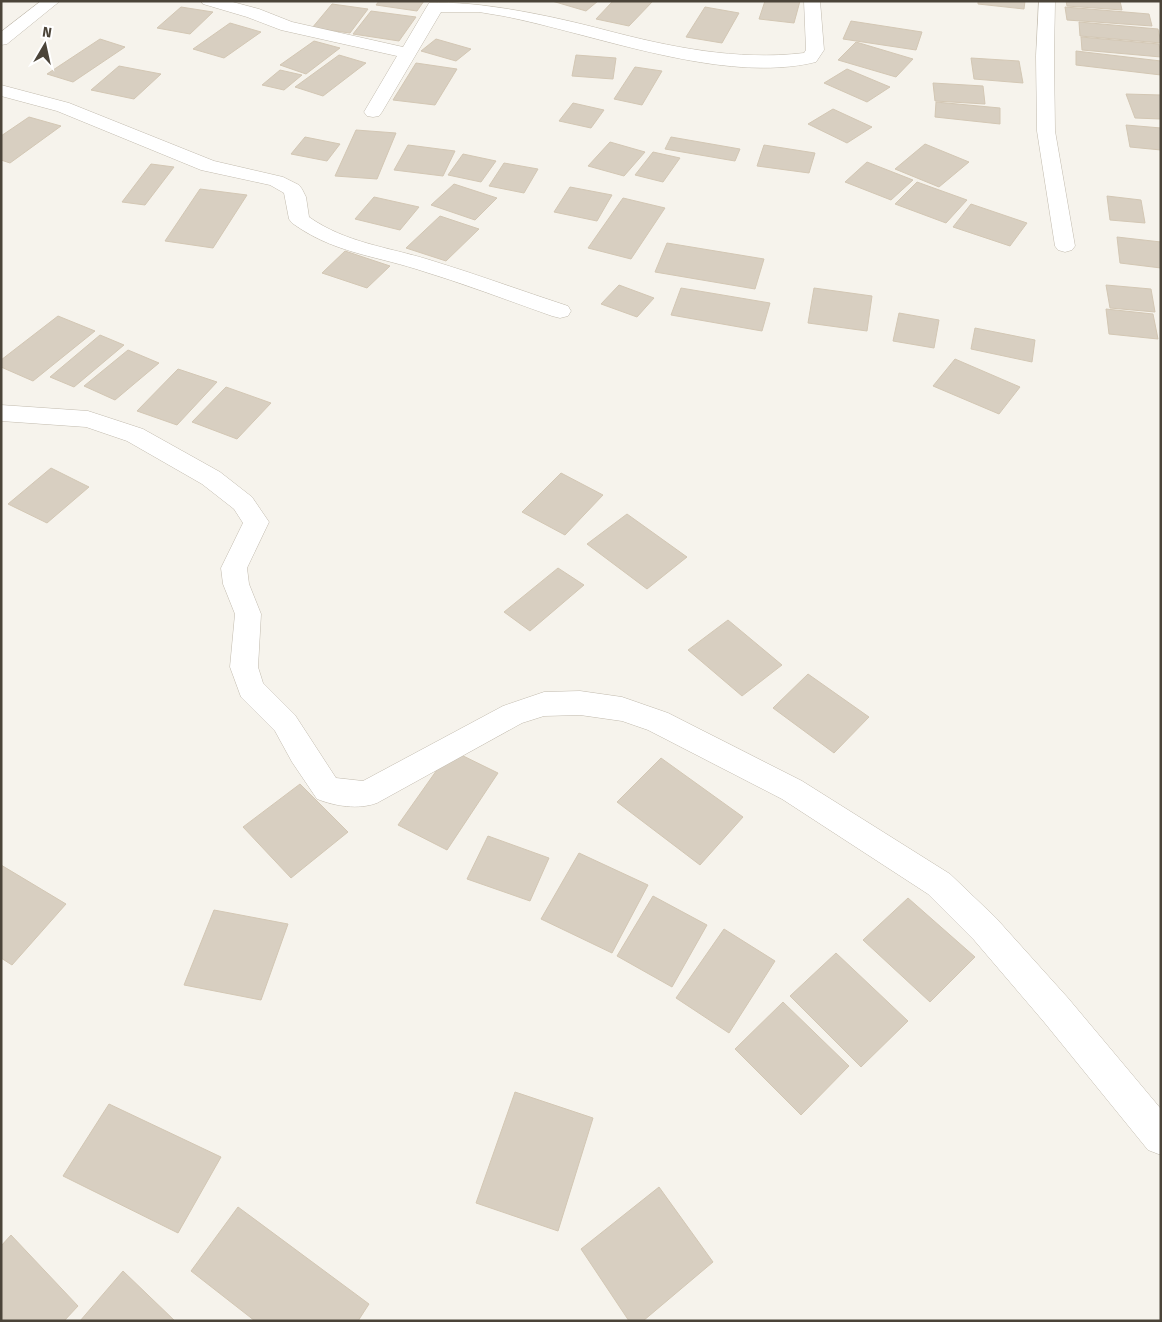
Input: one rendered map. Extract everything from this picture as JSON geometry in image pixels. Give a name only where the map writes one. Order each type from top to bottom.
[{"type":"street","points":[[1,40],[52,1]]},
{"type":"street","points":[[209,1],[253,13],[287,26],[407,53]]},
{"type":"street","points":[[373,112],[436,7],[450,2],[474,2],[518,10],[620,39],[677,52],[740,60],[785,62],[810,58],[816,50],[812,1]]},
{"type":"street","points":[[1047,1],[1045,56],[1046,132],[1065,246]]},
{"type":"street","points":[[1,90],[63,107],[208,166],[276,181],[292,189],[296,197],[299,218],[309,227],[358,250],[438,269],[560,310]]},
{"type":"street","points":[[1,413],[88,419],[135,435],[211,478],[243,503],[256,522],[234,568],[236,584],[248,614],[244,667],[251,689],[285,723],[302,753],[327,790],[366,794],[513,714],[544,704],[589,704],[622,709],[658,720],[792,790],[939,884],[1004,951],[1161,1138]]},
{"type":"building","points":[[379,1],[424,1],[417,11],[376,5]]},
{"type":"building","points":[[552,1],[598,1],[586,11]]},
{"type":"building","points":[[613,1],[653,1],[629,26],[596,19]]},
{"type":"building","points":[[765,1],[800,1],[794,23],[759,19]]},
{"type":"building","points":[[978,1],[1025,1],[1024,9],[978,4]]},
{"type":"building","points":[[1066,1],[1120,1],[1122,10],[1067,6]]},
{"type":"building","points":[[332,4],[368,9],[350,33],[312,28]]},
{"type":"building","points":[[181,7],[213,12],[190,34],[157,28]]},
{"type":"building","points":[[705,7],[739,13],[722,43],[686,37]]},
{"type":"building","points":[[1065,7],[1149,14],[1152,26],[1067,20]]},
{"type":"building","points":[[371,11],[416,17],[399,41],[353,34]]},
{"type":"building","points":[[851,21],[922,32],[916,50],[843,39]]},
{"type":"building","points":[[1079,22],[1158,29],[1161,43],[1080,36]]},
{"type":"building","points":[[230,23],[261,32],[224,58],[193,49]]},
{"type":"building","points":[[1081,37],[1159,44],[1161,57],[1082,50]]},
{"type":"building","points":[[100,39],[125,47],[73,82],[47,74]]},
{"type":"building","points":[[436,39],[471,49],[456,61],[421,51]]},
{"type":"building","points":[[314,41],[340,48],[306,74],[280,65]]},
{"type":"building","points":[[856,42],[913,59],[896,77],[838,60]]},
{"type":"building","points":[[1076,51],[1161,61],[1161,75],[1076,65]]},
{"type":"building","points":[[339,55],[366,63],[323,96],[295,87]]},
{"type":"building","points":[[576,55],[616,58],[613,79],[572,76]]},
{"type":"building","points":[[971,58],[1019,61],[1023,83],[974,79]]},
{"type":"building","points":[[416,63],[457,69],[435,105],[393,100]]},
{"type":"building","points":[[119,66],[161,74],[134,99],[91,90]]},
{"type":"building","points":[[635,67],[662,71],[642,105],[614,99]]},
{"type":"building","points":[[847,69],[890,87],[867,102],[824,83]]},
{"type":"building","points":[[280,70],[302,75],[284,90],[262,85]]},
{"type":"building","points":[[933,83],[983,86],[985,104],[935,101]]},
{"type":"building","points":[[1126,94],[1161,95],[1161,119],[1135,118]]},
{"type":"building","points":[[936,102],[1000,108],[1000,124],[935,117]]},
{"type":"building","points":[[573,103],[604,110],[591,128],[559,121]]},
{"type":"building","points":[[833,109],[872,127],[847,143],[808,124]]},
{"type":"building","points":[[29,117],[61,126],[10,163],[1,160],[1,136]]},
{"type":"building","points":[[1126,125],[1161,128],[1161,150],[1130,147]]},
{"type":"building","points":[[356,130],[396,133],[377,179],[335,176]]},
{"type":"building","points":[[305,137],[340,144],[327,161],[291,154]]},
{"type":"building","points":[[671,137],[740,149],[735,161],[665,149]]},
{"type":"building","points":[[610,142],[645,152],[624,176],[588,166]]},
{"type":"building","points":[[925,144],[969,162],[939,187],[895,169]]},
{"type":"building","points":[[408,145],[455,151],[443,176],[394,170]]},
{"type":"building","points":[[764,145],[815,153],[809,173],[757,166]]},
{"type":"building","points":[[653,152],[680,158],[663,182],[635,175]]},
{"type":"building","points":[[463,154],[496,161],[481,182],[448,175]]},
{"type":"building","points":[[867,162],[913,180],[891,200],[845,182]]},
{"type":"building","points":[[504,163],[538,169],[524,193],[489,186]]},
{"type":"building","points":[[151,164],[174,167],[145,205],[122,202]]},
{"type":"building","points":[[917,182],[967,200],[946,223],[895,204]]},
{"type":"building","points":[[454,184],[497,198],[475,220],[431,205]]},
{"type":"building","points":[[570,187],[612,195],[597,221],[554,212]]},
{"type":"building","points":[[200,189],[247,195],[213,248],[165,241]]},
{"type":"building","points":[[1107,196],[1141,200],[1145,223],[1110,220]]},
{"type":"building","points":[[374,197],[419,207],[400,230],[355,219]]},
{"type":"building","points":[[623,198],[665,208],[631,259],[588,248]]},
{"type":"building","points":[[971,204],[1027,223],[1010,246],[953,227]]},
{"type":"building","points":[[440,216],[479,229],[446,261],[406,248]]},
{"type":"building","points":[[1117,237],[1161,242],[1161,268],[1120,263]]},
{"type":"building","points":[[667,243],[764,259],[755,289],[655,272]]},
{"type":"building","points":[[345,251],[390,266],[367,288],[322,273]]},
{"type":"building","points":[[619,285],[654,298],[637,317],[601,304]]},
{"type":"building","points":[[1106,285],[1151,289],[1155,312],[1110,308]]},
{"type":"building","points":[[681,288],[770,303],[762,331],[671,315]]},
{"type":"building","points":[[814,288],[872,296],[867,331],[808,323]]},
{"type":"building","points":[[1106,309],[1153,314],[1158,339],[1109,334]]},
{"type":"building","points":[[899,313],[939,320],[934,348],[893,341]]},
{"type":"building","points":[[58,316],[95,331],[33,381],[1,367],[1,360]]},
{"type":"building","points":[[975,328],[1035,340],[1032,362],[971,349]]},
{"type":"building","points":[[100,335],[124,345],[74,387],[50,377]]},
{"type":"building","points":[[128,350],[159,363],[115,400],[84,386]]},
{"type":"building","points":[[955,359],[1020,387],[999,414],[933,386]]},
{"type":"building","points":[[178,369],[217,382],[177,425],[137,411]]},
{"type":"building","points":[[226,387],[271,403],[237,439],[192,422]]},
{"type":"building","points":[[51,468],[89,487],[47,523],[8,504]]},
{"type":"building","points":[[561,473],[603,495],[565,535],[522,512]]},
{"type":"building","points":[[627,514],[687,557],[647,589],[587,544]]},
{"type":"building","points":[[558,568],[584,585],[530,631],[504,612]]},
{"type":"building","points":[[728,620],[782,665],[742,696],[688,650]]},
{"type":"building","points":[[808,674],[869,717],[834,753],[773,708]]},
{"type":"building","points":[[451,750],[498,773],[447,850],[398,825]]},
{"type":"building","points":[[661,758],[743,817],[700,865],[617,802]]},
{"type":"building","points":[[300,784],[348,832],[291,878],[243,827]]},
{"type":"building","points":[[488,836],[549,858],[530,901],[467,879]]},
{"type":"building","points":[[579,853],[648,885],[612,953],[541,919]]},
{"type":"building","points":[[1,865],[66,904],[12,965],[1,958]]},
{"type":"building","points":[[653,896],[707,925],[672,987],[617,956]]},
{"type":"building","points":[[908,898],[975,957],[930,1002],[863,940]]},
{"type":"building","points":[[214,910],[288,924],[261,1000],[184,985]]},
{"type":"building","points":[[724,929],[775,961],[729,1033],[676,998]]},
{"type":"building","points":[[836,953],[908,1021],[861,1067],[790,996]]},
{"type":"building","points":[[783,1002],[849,1066],[801,1115],[735,1049]]},
{"type":"building","points":[[515,1092],[593,1118],[558,1231],[476,1203]]},
{"type":"building","points":[[109,1104],[221,1157],[178,1233],[63,1176]]},
{"type":"building","points":[[659,1187],[713,1262],[643,1321],[629,1321],[581,1249]]},
{"type":"building","points":[[238,1207],[369,1304],[358,1321],[255,1321],[191,1271]]},
{"type":"building","points":[[11,1235],[78,1306],[64,1321],[1,1321],[1,1246]]},
{"type":"building","points":[[123,1271],[175,1321],[80,1321]]}]
